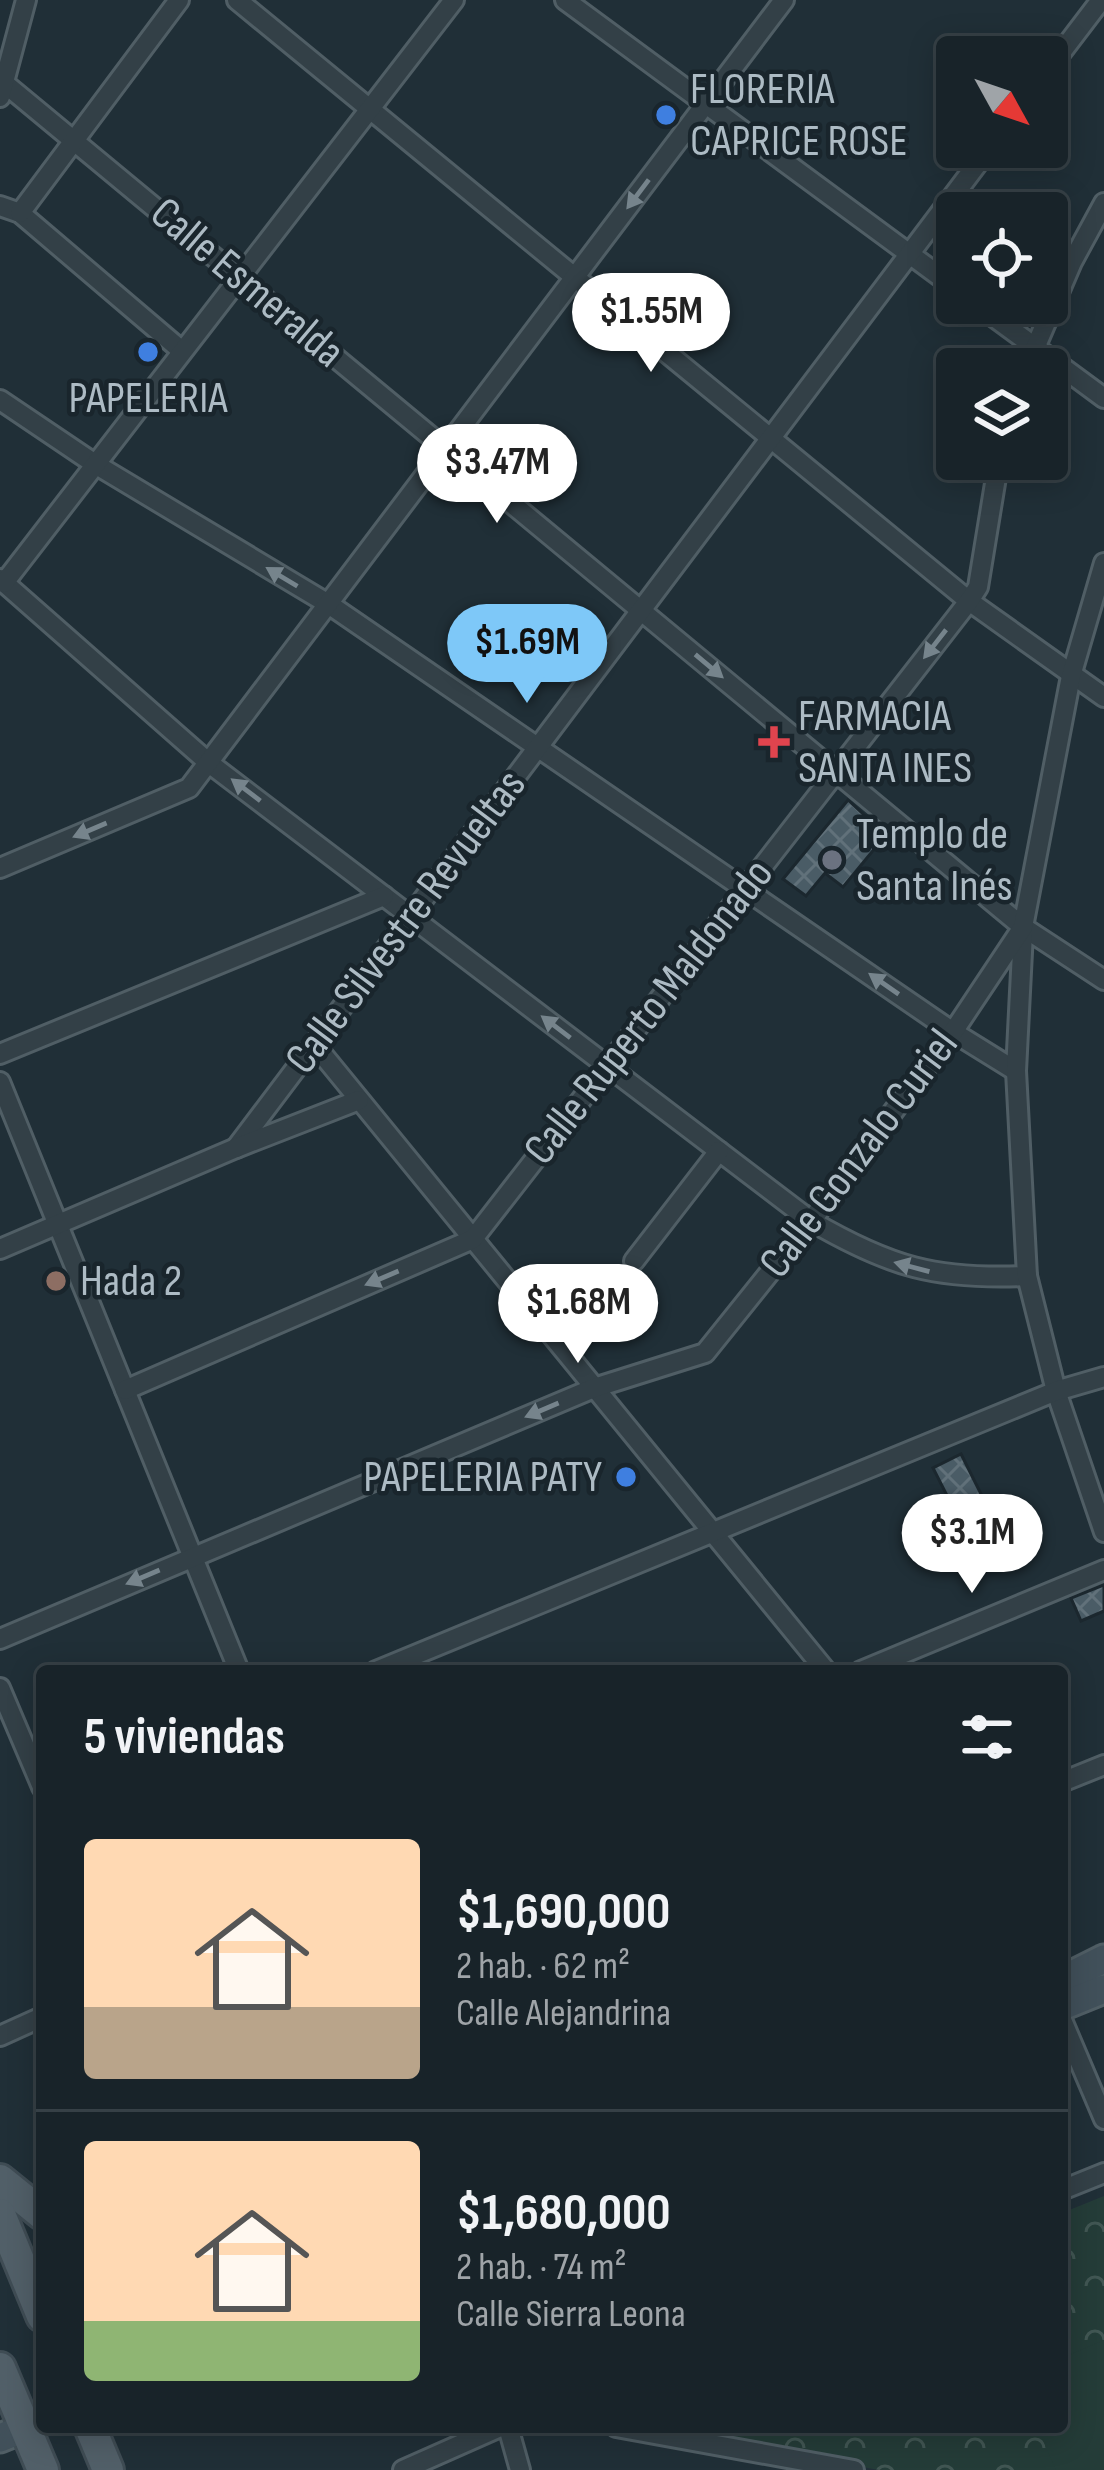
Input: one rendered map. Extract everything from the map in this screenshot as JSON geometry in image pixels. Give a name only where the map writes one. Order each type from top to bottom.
[{"type":"main road","points":[[0,2180],[36,2209]]},
{"type":"main road","points":[[0,2214],[36,2302]]},
{"type":"main road","points":[[0,2368],[43,2470]]},
{"type":"main road","points":[[93,2433],[108,2470]]},
{"type":"street","points":[[2,90],[26,0]]},
{"type":"street","points":[[20,213],[179,0]]},
{"type":"street","points":[[237,0],[969,602],[1104,697]]},
{"type":"street","points":[[454,0],[2,581],[209,763],[811,1221],[860,1249],[910,1269],[969,1278],[1027,1276]]},
{"type":"street","points":[[565,0],[936,274]]},
{"type":"street","points":[[0,868],[189,788],[784,0]]},
{"type":"street","points":[[1068,43],[1101,0]]},
{"type":"street","name":"Calle Esmeralda","points":[[2,90],[75,140],[1023,927],[1104,980]]},
{"type":"street","name":"Calle Silvestre Revueltas","points":[[236,1148],[974,168]]},
{"type":"street","points":[[1034,346],[1104,203]]},
{"type":"street","points":[[0,206],[20,213],[182,351]]},
{"type":"street","points":[[1004,324],[1104,398]]},
{"type":"street","points":[[0,400],[95,464],[330,605],[1016,1071]]},
{"type":"street","name":"Calle Ruperto Maldonado","points":[[125,1390],[473,1239],[969,602],[978,587],[996,480]]},
{"type":"street","name":"Calle Gonzalo Curiel","points":[[0,1639],[594,1388],[705,1353],[953,1032],[1023,927],[1071,676],[1104,563]]},
{"type":"street","points":[[0,1054],[384,896]]},
{"type":"street","points":[[1023,927],[1016,1071],[1027,1276],[1056,1391],[1104,1532]]},
{"type":"street","points":[[314,1044],[821,1665]]},
{"type":"street","points":[[0,1082],[237,1665]]},
{"type":"street","points":[[0,1249],[359,1100]]},
{"type":"street","points":[[634,1261],[719,1151]]},
{"type":"street","points":[[390,1665],[1056,1391],[1104,1377]]},
{"type":"street","points":[[875,1665],[1104,1570]]},
{"type":"street","points":[[0,1688],[36,1773]]},
{"type":"street","points":[[1068,1780],[1104,1766]]},
{"type":"street","points":[[1068,1977],[1104,1959]]},
{"type":"street","points":[[1068,2003],[1104,1988]]},
{"type":"street","points":[[0,2036],[36,2021]]},
{"type":"street","points":[[1068,2034],[1104,2119]]},
{"type":"street","points":[[1068,2188],[1104,2173]]},
{"type":"street","points":[[404,2470],[490,2433]]},
{"type":"street","points":[[506,2433],[520,2470]]},
{"type":"street","points":[[649,2433],[854,2470]]},
{"type":"green space","points":[[1104,2196],[1104,2470],[879,2470],[680,2433],[1068,2433],[1068,2211]]},
{"type":"green space","points":[[1104,2340],[1104,2470],[1056,2470],[1040,2433],[1068,2433],[1068,2355]]},
{"type":"building","name":"Templo de Santa Inés","points":[[848,800],[876,826],[866,838],[876,847],[843,887],[825,873],[806,896],[783,879]]},
{"type":"building","points":[[961,1454],[991,1514],[963,1527],[933,1468]]},
{"type":"building","points":[[1104,1585],[1104,1611],[1081,1621],[1071,1598]]},
{"type":"place","name":"FLORERIA CAPRICE ROSE","points":[[666,115]]},
{"type":"place","name":"PAPELERIA","points":[[148,352]]},
{"type":"place","name":"FARMACIA SANTA INES","points":[[774,742]]},
{"type":"place","name":"Templo de Santa Inés","points":[[832,860]]},
{"type":"place","name":"Hada 2","points":[[56,1281]]},
{"type":"place","name":"PAPELERIA PATY","points":[[626,1477]]}]
